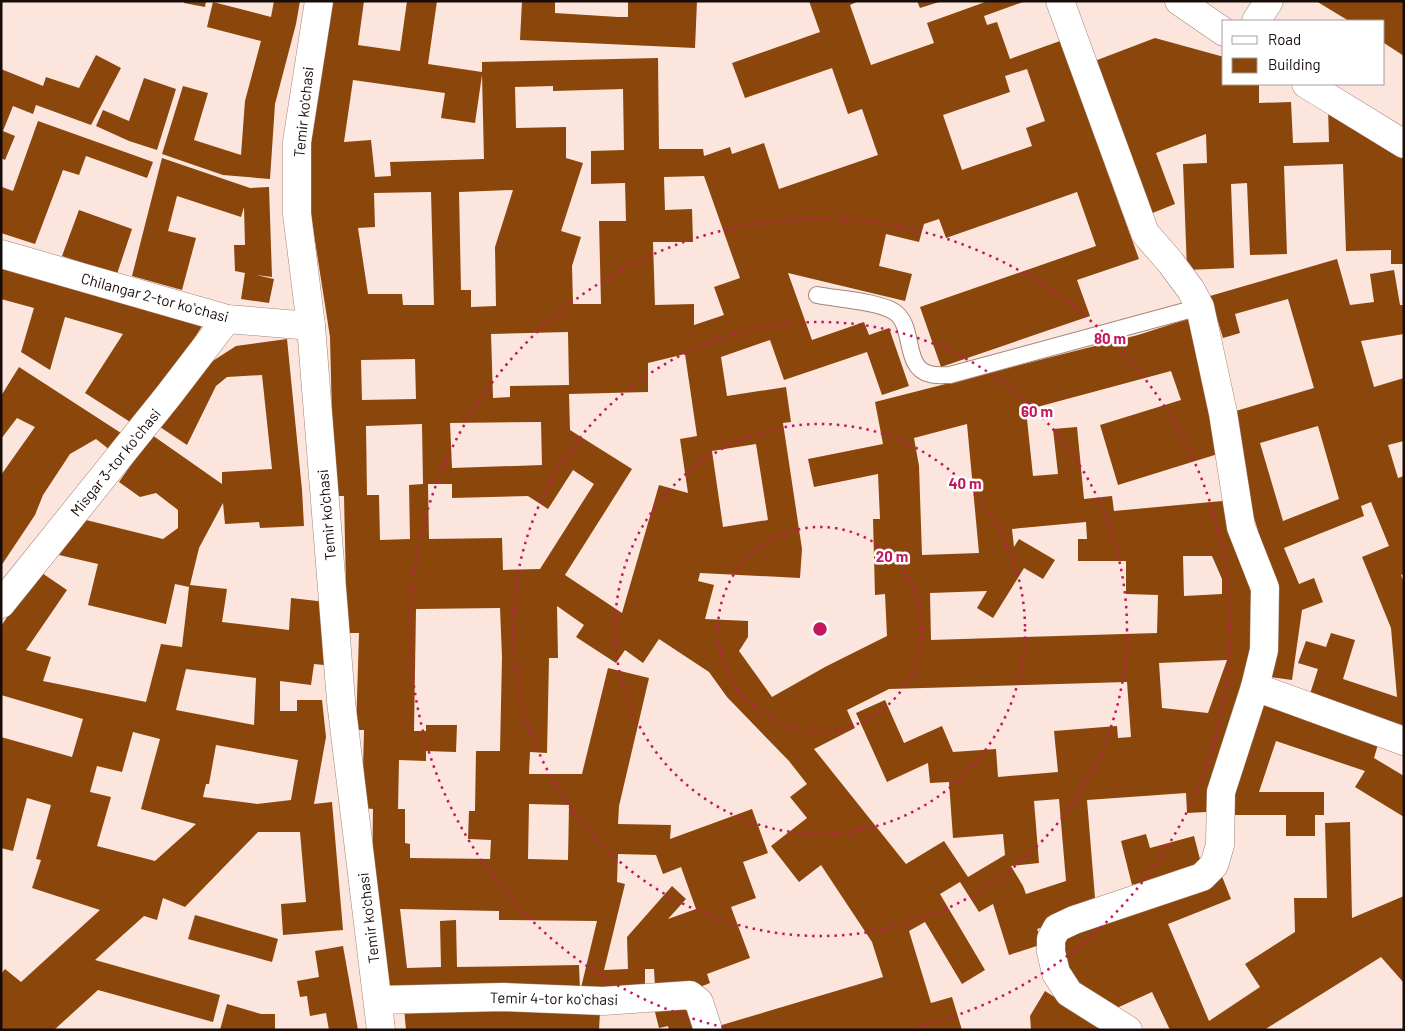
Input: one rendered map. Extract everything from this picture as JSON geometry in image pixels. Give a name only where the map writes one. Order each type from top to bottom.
[{"type":"street","name":"Temir ko'chasi","points":[[319,1],[297,142],[297,214],[311,326],[341,701],[381,1030]]},
{"type":"street","points":[[1060,1],[1145,233],[1171,263],[1191,290],[1200,307],[1223,413],[1241,527],[1265,588],[1264,650],[1255,687],[1221,792],[1220,845],[1214,865],[1202,876],[1074,920],[1057,928],[1051,939],[1051,952],[1056,973],[1069,993],[1128,1030]]},
{"type":"street","points":[[1179,1],[1222,31]]},
{"type":"street","points":[[1257,20],[1269,1]]},
{"type":"street","points":[[1308,85],[1404,144]]},
{"type":"street","name":"Chilangar 2-tor koʻchasi","points":[[1,254],[227,319],[311,326]]},
{"type":"street","name":"Misgar 3-tor koʻchasi","points":[[1,604],[168,396],[227,319]]},
{"type":"street","points":[[1255,687],[1404,740]]},
{"type":"street","name":"Temir 4-tor koʻchasi","points":[[378,1000],[504,996],[603,1000],[690,995],[699,1002],[708,1030]]},
{"type":"lane","points":[[817,295],[879,306],[893,311],[902,319],[918,368],[929,374],[950,376],[1200,307]]},
{"type":"building","points":[[184,1],[206,1],[205,7],[184,3]]},
{"type":"building","points":[[274,1],[300,1],[296,24],[275,104],[270,179],[223,175],[162,154],[183,86],[208,93],[194,140],[241,155],[245,101],[261,41],[207,27],[213,2],[271,17]]},
{"type":"building","points":[[328,1],[364,1],[358,45],[400,51],[407,1],[437,1],[428,64],[482,72],[482,62],[658,58],[659,149],[703,149],[704,156],[730,147],[732,154],[764,143],[779,189],[878,155],[862,109],[848,114],[832,68],[745,98],[732,63],[820,32],[809,1],[859,1],[850,5],[871,65],[934,43],[927,23],[988,1],[1026,1],[984,16],[987,25],[997,22],[1010,59],[1060,41],[1139,259],[1077,280],[1090,316],[941,367],[920,307],[1096,246],[1077,192],[946,238],[939,219],[924,224],[919,242],[886,234],[879,266],[912,274],[905,301],[788,273],[812,340],[864,322],[869,335],[889,328],[909,386],[882,395],[867,352],[784,380],[770,340],[721,357],[727,396],[786,387],[791,422],[783,423],[802,549],[800,578],[700,573],[698,581],[714,585],[705,619],[748,621],[748,637],[739,651],[772,697],[825,667],[887,636],[885,594],[875,595],[873,519],[880,519],[878,474],[814,487],[808,459],[883,444],[875,402],[1138,335],[1194,317],[1221,453],[1118,485],[1100,425],[1181,400],[1171,371],[1026,410],[1033,476],[1058,474],[1053,429],[1077,427],[1084,499],[1112,496],[1114,511],[1233,500],[1261,590],[1261,630],[1206,812],[1187,813],[1186,793],[1087,800],[1096,910],[1037,929],[1043,944],[1009,955],[993,904],[979,912],[960,882],[940,894],[985,970],[962,984],[925,922],[909,931],[931,1003],[952,997],[962,1030],[705,1030],[883,977],[872,942],[821,865],[799,882],[771,846],[807,818],[790,797],[807,784],[789,761],[727,697],[709,672],[659,639],[643,663],[625,650],[616,663],[576,637],[584,625],[557,606],[558,658],[549,658],[547,753],[530,752],[529,774],[582,774],[608,668],[649,678],[619,806],[618,824],[671,825],[670,839],[752,809],[768,853],[743,862],[756,898],[731,907],[750,958],[707,974],[710,983],[680,995],[655,987],[654,969],[645,969],[645,991],[580,992],[597,921],[499,920],[499,911],[400,909],[407,968],[441,967],[440,921],[456,920],[457,967],[579,965],[580,990],[384,993],[372,886],[373,809],[362,808],[364,730],[356,730],[359,633],[347,633],[344,496],[334,496],[330,337],[306,183],[311,182],[308,146]],"holes":[[[1027,69],[1045,121],[1026,128],[1032,146],[962,170],[943,115],[1010,92],[1005,76]],[[482,75],[484,159],[390,162],[391,176],[375,177],[371,140],[344,142],[353,80],[445,93],[441,118],[475,123]],[[553,86],[553,91],[623,89],[624,150],[591,151],[591,184],[625,183],[626,221],[599,221],[601,304],[573,304],[572,266],[581,237],[561,231],[583,163],[566,158],[566,127],[516,128],[515,87]],[[704,176],[740,278],[714,287],[724,315],[694,325],[694,304],[655,305],[653,242],[693,242],[692,209],[665,210],[664,177]],[[513,190],[495,247],[496,306],[471,307],[471,290],[461,290],[459,192]],[[431,192],[434,305],[403,305],[402,294],[368,294],[358,228],[375,227],[374,193]],[[568,332],[569,385],[510,386],[510,397],[493,398],[491,334]],[[685,354],[697,436],[680,439],[688,493],[659,485],[622,613],[565,575],[632,469],[570,430],[569,394],[648,392],[648,363]],[[415,359],[416,399],[362,400],[361,360]],[[541,422],[542,465],[452,468],[450,423]],[[422,424],[423,484],[409,485],[410,539],[380,540],[379,495],[367,495],[366,426]],[[967,424],[979,553],[922,555],[919,466],[914,438]],[[756,444],[768,520],[723,527],[712,451]],[[573,470],[594,484],[540,569],[503,570],[502,538],[429,539],[428,484],[452,484],[452,498],[528,496],[548,509]],[[1086,522],[1087,539],[1078,539],[1078,561],[1126,561],[1126,594],[1158,595],[1157,633],[931,640],[930,593],[987,591],[977,608],[993,618],[1024,568],[1043,579],[1055,560],[1019,539],[1014,547],[1012,529]],[[1183,556],[1212,556],[1222,579],[1222,594],[1184,596]],[[500,608],[502,657],[500,751],[476,751],[475,811],[469,811],[468,839],[491,840],[490,859],[410,858],[410,844],[405,843],[405,809],[398,809],[399,760],[426,761],[426,751],[456,752],[457,725],[426,725],[426,731],[414,731],[416,609]],[[1227,660],[1208,713],[1162,708],[1159,663]],[[1127,682],[1131,737],[1118,738],[1117,726],[1054,731],[1058,772],[998,777],[996,749],[953,752],[942,726],[904,743],[885,700],[856,713],[887,782],[928,763],[930,783],[949,782],[953,838],[1003,834],[1005,855],[968,877],[944,841],[906,864],[814,749],[855,728],[847,710],[889,689]],[[1059,799],[1066,881],[1026,894],[1011,866],[1039,863],[1034,801]],[[529,804],[569,805],[568,860],[528,859]],[[618,854],[656,855],[663,874],[681,867],[696,909],[668,919],[686,899],[672,886],[627,937],[628,969],[604,970],[625,884],[617,882]]]},
{"type":"building","points":[[522,1],[555,1],[555,13],[628,17],[628,1],[697,1],[695,48],[520,40]]},
{"type":"building","points":[[917,1],[939,1],[939,2],[920,8]]},
{"type":"building","points":[[1316,1],[1404,1],[1404,56],[1385,44],[1385,20],[1347,20]]},
{"type":"building","points":[[1155,38],[1222,56],[1222,85],[1259,85],[1259,103],[1291,102],[1293,143],[1329,142],[1328,107],[1387,138],[1387,151],[1396,151],[1404,156],[1404,264],[1391,264],[1391,250],[1346,251],[1343,164],[1284,166],[1287,254],[1250,255],[1247,183],[1231,184],[1234,268],[1187,270],[1183,164],[1207,163],[1206,134],[1156,153],[1175,204],[1150,214],[1092,62]]},
{"type":"building","points":[[96,55],[121,68],[91,125],[36,105],[33,114],[13,106],[3,131],[15,136],[5,160],[1,158],[1,69],[43,86],[46,77],[79,88]]},
{"type":"building","points":[[144,78],[176,89],[157,150],[129,141],[96,126],[103,110],[129,121]]},
{"type":"building","points":[[38,121],[153,162],[147,178],[86,156],[79,175],[63,170],[35,244],[1,233],[1,189],[2,187],[13,191]]},
{"type":"building","points":[[162,158],[250,188],[269,187],[272,277],[256,275],[274,279],[269,303],[241,299],[245,273],[235,271],[234,245],[245,245],[244,207],[241,217],[177,196],[168,231],[196,238],[182,290],[132,276]]},
{"type":"building","points":[[79,210],[132,229],[117,274],[62,256]]},
{"type":"building","points":[[1337,259],[1350,305],[1374,302],[1370,274],[1394,270],[1400,305],[1404,305],[1404,334],[1361,341],[1374,387],[1404,378],[1404,441],[1388,445],[1398,478],[1404,476],[1404,574],[1401,575],[1404,583],[1404,729],[1309,697],[1318,669],[1298,663],[1306,641],[1326,647],[1331,633],[1355,640],[1343,679],[1397,697],[1391,628],[1362,557],[1389,546],[1371,502],[1361,506],[1364,516],[1284,548],[1299,584],[1314,578],[1323,602],[1302,610],[1292,680],[1262,676],[1251,534],[1258,531],[1231,440],[1229,413],[1314,388],[1288,299],[1235,314],[1240,333],[1223,338],[1210,296]],"holes":[[[1318,426],[1339,499],[1283,521],[1260,443]]]},
{"type":"building","points":[[1,264],[204,323],[138,427],[85,393],[123,334],[65,317],[50,370],[21,352],[34,308],[1,299]]},
{"type":"building","points":[[287,339],[304,526],[260,528],[259,522],[225,524],[223,503],[199,548],[190,585],[227,589],[222,622],[289,630],[291,598],[326,602],[324,665],[314,664],[311,685],[280,681],[280,711],[297,711],[297,700],[322,700],[326,737],[314,804],[332,802],[343,930],[283,935],[281,904],[306,902],[300,832],[258,832],[185,907],[163,898],[157,920],[144,916],[95,960],[220,995],[213,1022],[98,990],[54,1030],[1,1030],[1,974],[5,969],[21,982],[100,910],[32,888],[41,860],[36,859],[51,805],[27,798],[13,851],[1,848],[1,737],[72,757],[83,719],[1,695],[1,626],[39,571],[67,590],[26,650],[51,657],[43,681],[146,702],[161,644],[182,647],[189,587],[175,584],[166,624],[88,605],[98,564],[59,555],[86,520],[163,539],[178,528],[178,510],[156,493],[140,497],[119,482],[152,435],[222,484],[222,472],[272,469],[262,375],[227,377],[216,386],[187,445],[160,427],[208,364],[236,346]],"holes":[[[186,669],[256,678],[254,725],[176,710]],[[133,732],[160,739],[141,809],[196,824],[155,861],[97,846],[111,797],[90,792],[97,766],[122,772]],[[216,745],[298,760],[291,800],[257,804],[203,797],[206,784],[209,784]]]},
{"type":"building","points":[[19,367],[121,433],[110,450],[96,439],[70,454],[43,495],[35,515],[1,566],[1,475],[35,427],[17,418],[1,439],[1,396]]},
{"type":"building","points":[[1260,700],[1379,741],[1374,758],[1404,776],[1404,817],[1355,787],[1365,771],[1276,741],[1259,792],[1324,792],[1324,815],[1315,815],[1315,836],[1286,836],[1286,815],[1226,815]]},
{"type":"building","points":[[1350,822],[1352,918],[1404,896],[1404,983],[1381,957],[1264,1030],[1170,1030],[1152,992],[1108,1012],[1073,991],[1053,940],[1221,874],[1231,899],[1168,924],[1209,1021],[1260,987],[1245,964],[1295,932],[1294,898],[1327,898],[1325,823]]},
{"type":"building","points":[[1146,834],[1150,848],[1194,836],[1202,867],[1132,885],[1121,841]]},
{"type":"building","points":[[195,915],[278,939],[272,962],[188,939]]},
{"type":"building","points":[[343,946],[358,1030],[329,1030],[326,1013],[310,1016],[307,996],[300,997],[297,981],[319,977],[315,951]]},
{"type":"building","points":[[1045,991],[1106,1030],[1031,1030],[1030,1016]]},
{"type":"building","points":[[694,1003],[701,1030],[669,1030],[668,1026],[659,1028],[655,1012]]},
{"type":"building","points":[[227,1004],[261,1014],[275,1014],[275,1030],[220,1030]]},
{"type":"building","points":[[404,1008],[600,1012],[599,1030],[406,1030]]}]
